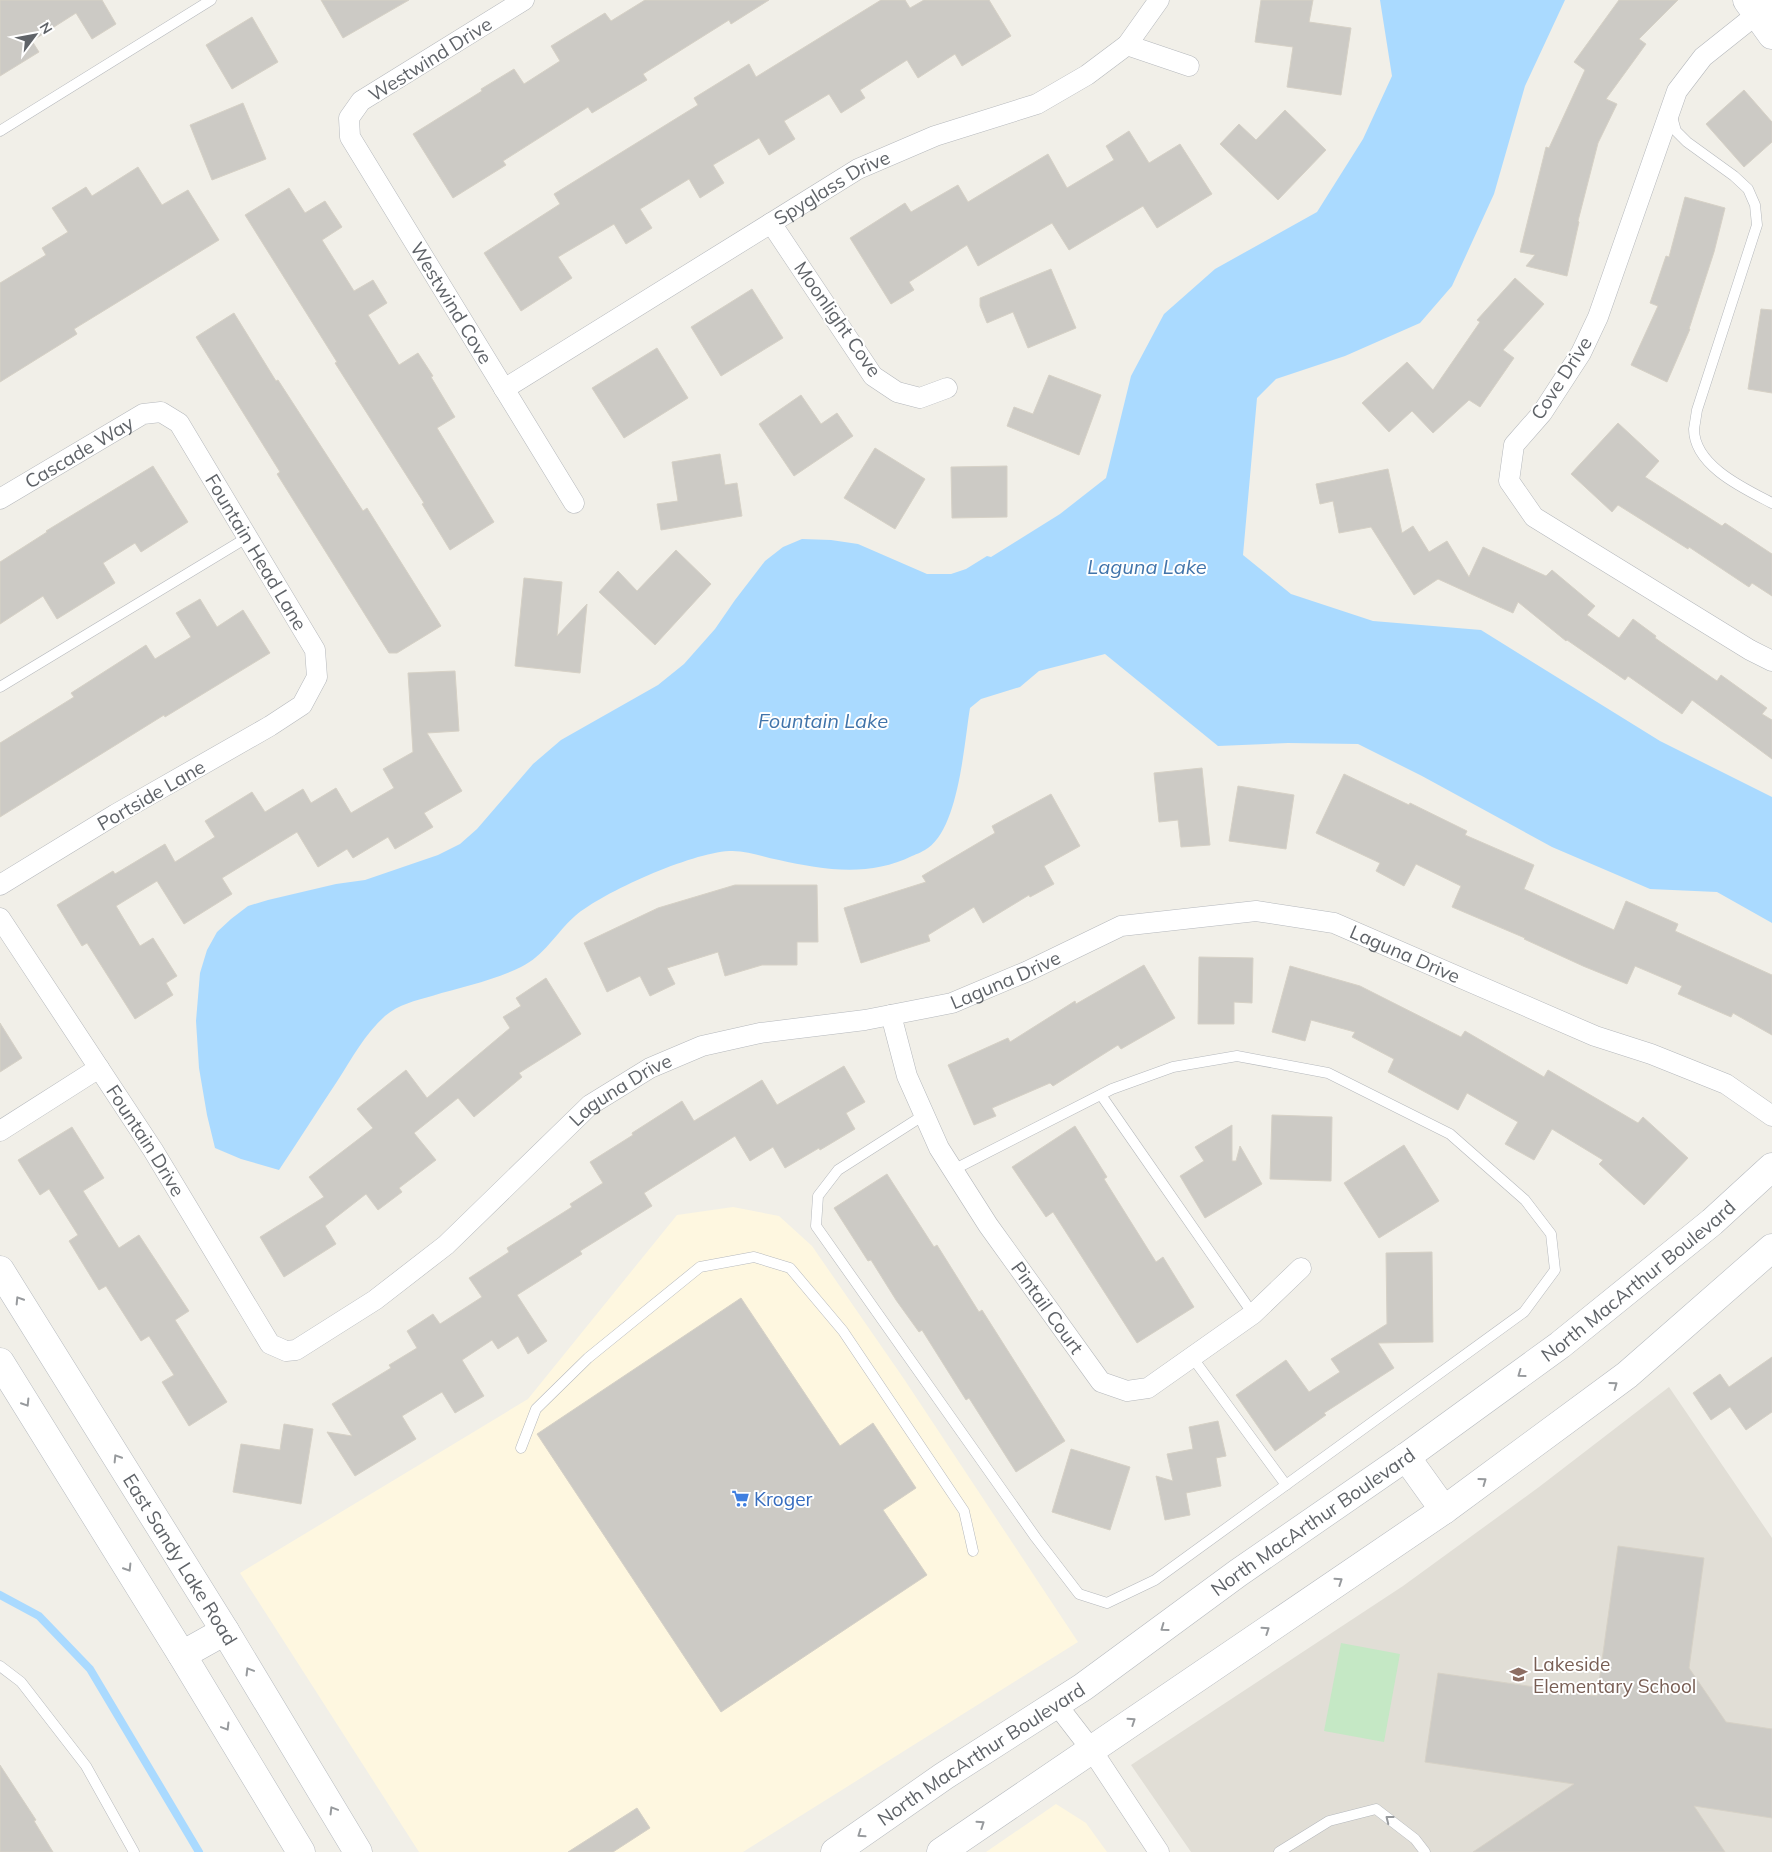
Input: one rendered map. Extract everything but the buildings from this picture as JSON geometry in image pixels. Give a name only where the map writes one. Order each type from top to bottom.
[{"type":"main road","name":"North MacArthur Boulevard","points":[[835,1852],[944,1776],[1057,1705],[1238,1573],[1406,1457],[1560,1345],[1712,1222],[1772,1167]]},
{"type":"main road","points":[[941,1852],[1444,1510],[1627,1375],[1772,1248]]},
{"type":"main road","name":"East Sandy Lake Road","points":[[0,1270],[225,1631],[358,1852]]},
{"type":"main road","points":[[2,1367],[182,1655],[301,1852]]},
{"type":"main road","points":[[1406,1457],[1444,1510]]},
{"type":"main road","points":[[182,1655],[225,1631]]},
{"type":"street","name":"Westwind Drive","points":[[361,101],[524,0]]},
{"type":"street","name":"Spyglass Drive","points":[[504,389],[858,169],[935,136],[1037,104],[1087,75],[1127,45],[1159,0]]},
{"type":"street","name":"Cove Drive","points":[[1762,14],[1703,57],[1677,92],[1598,317],[1581,353],[1542,413],[1514,445],[1509,481],[1534,517],[1750,650],[1772,661]]},
{"type":"street","points":[[1127,45],[1189,66]]},
{"type":"street","name":"Westwind Cove","points":[[361,101],[349,118],[350,137],[574,503]]},
{"type":"street","name":"Moonlight Cove","points":[[771,222],[873,376],[896,392],[920,398],[947,388]]},
{"type":"street","name":"Cascade Way","points":[[0,499],[143,414],[161,412]]},
{"type":"street","name":"Fountain Head Lane","points":[[161,412],[179,422],[315,650],[317,677],[302,705]]},
{"type":"street","name":"Portside Lane","points":[[0,885],[116,814],[270,726],[302,705]]},
{"type":"street","name":"Laguna Drive","points":[[296,1350],[375,1300],[446,1245],[590,1105],[650,1068],[702,1046],[760,1033],[865,1020],[952,1003],[1028,971],[1121,926],[1256,911],[1334,923],[1595,1036],[1651,1054],[1726,1084],[1772,1116]]},
{"type":"street","name":"Fountain Drive","points":[[0,918],[153,1150],[270,1344],[286,1351],[296,1350]]},
{"type":"street","name":"Pintail Court","points":[[891,1015],[907,1076],[939,1148],[988,1225],[1101,1382],[1127,1391],[1148,1388],[1253,1314],[1301,1268]]},
{"type":"street","points":[[0,1131],[100,1068]]},
{"type":"street","points":[[1057,1705],[1092,1749],[1159,1852]]},
{"type":"lane","points":[[0,131],[211,0]]},
{"type":"lane","points":[[1670,110],[1676,131],[1748,189],[1755,205],[1757,225],[1697,410],[1694,430],[1699,448],[1712,467],[1741,487],[1772,503]]},
{"type":"lane","points":[[0,687],[248,537]]},
{"type":"lane","points":[[924,1115],[838,1170],[818,1196],[816,1226],[1036,1538],[1079,1594],[1107,1603],[1155,1580],[1524,1312],[1554,1270],[1551,1234],[1525,1200],[1450,1134],[1328,1072],[1237,1056],[1173,1067],[1102,1094],[953,1170]]},
{"type":"lane","points":[[1102,1094],[1253,1314]]},
{"type":"lane","points":[[521,1448],[536,1409],[588,1358],[700,1267],[754,1257],[790,1268],[843,1331],[964,1511],[973,1551]]},
{"type":"lane","points":[[1192,1357],[1286,1485]]},
{"type":"lane","points":[[0,1666],[21,1682],[86,1766],[134,1852]]},
{"type":"lane","points":[[1279,1852],[1329,1821],[1376,1809],[1415,1839],[1425,1852]]},
{"type":"shaded area","points":[[733,1207],[779,1216],[812,1246],[904,1379],[1078,1642],[743,1852],[419,1852],[240,1573],[528,1399],[677,1215]]},
{"type":"shaded area","name":"Lakeside Elementary School","points":[[1669,1387],[1772,1538],[1772,1852],[1191,1852],[1131,1765],[1403,1586],[1539,1487]]},
{"type":"shaded area","points":[[1056,1804],[1086,1823],[1107,1852],[986,1852]]},
{"type":"green space","points":[[1341,1643],[1400,1654],[1384,1742],[1324,1731]]},
{"type":"water","points":[[1380,0],[1565,0],[1525,86],[1494,194],[1452,286],[1420,323],[1345,356],[1276,379],[1257,398],[1243,555],[1291,594],[1373,621],[1481,630],[1660,741],[1772,797],[1772,923],[1717,892],[1650,889],[1552,847],[1422,776],[1358,744],[1288,743],[1218,746],[1105,654],[1039,671],[1020,687],[981,699],[970,708],[962,762],[953,804],[947,822],[938,837],[925,850],[896,863],[880,867],[846,870],[812,867],[748,853],[729,851],[713,853],[648,875],[588,906],[575,916],[536,957],[521,967],[488,980],[407,1003],[385,1016],[359,1046],[279,1170],[241,1159],[215,1148],[199,1068],[196,1021],[200,973],[207,950],[217,932],[248,906],[336,884],[365,880],[438,855],[460,844],[477,829],[533,764],[561,740],[658,685],[684,664],[715,629],[765,561],[783,547],[802,539],[831,540],[858,544],[927,574],[951,574],[966,569],[987,556],[991,557],[1060,514],[1106,478],[1131,376],[1164,314],[1215,269],[1317,212],[1363,139],[1392,76]]},
{"type":"waterway","points":[[0,1595],[39,1616],[90,1669],[199,1852]]},
{"type":"place","name":"Kroger","points":[[740,1499]]},
{"type":"place","name":"Lakeside Elementary School","points":[[1519,1675]]},
{"type":"water label","name":"Laguna Lake","points":[[1147,567]]},
{"type":"water label","name":"Fountain Lake","points":[[823,721]]}]
